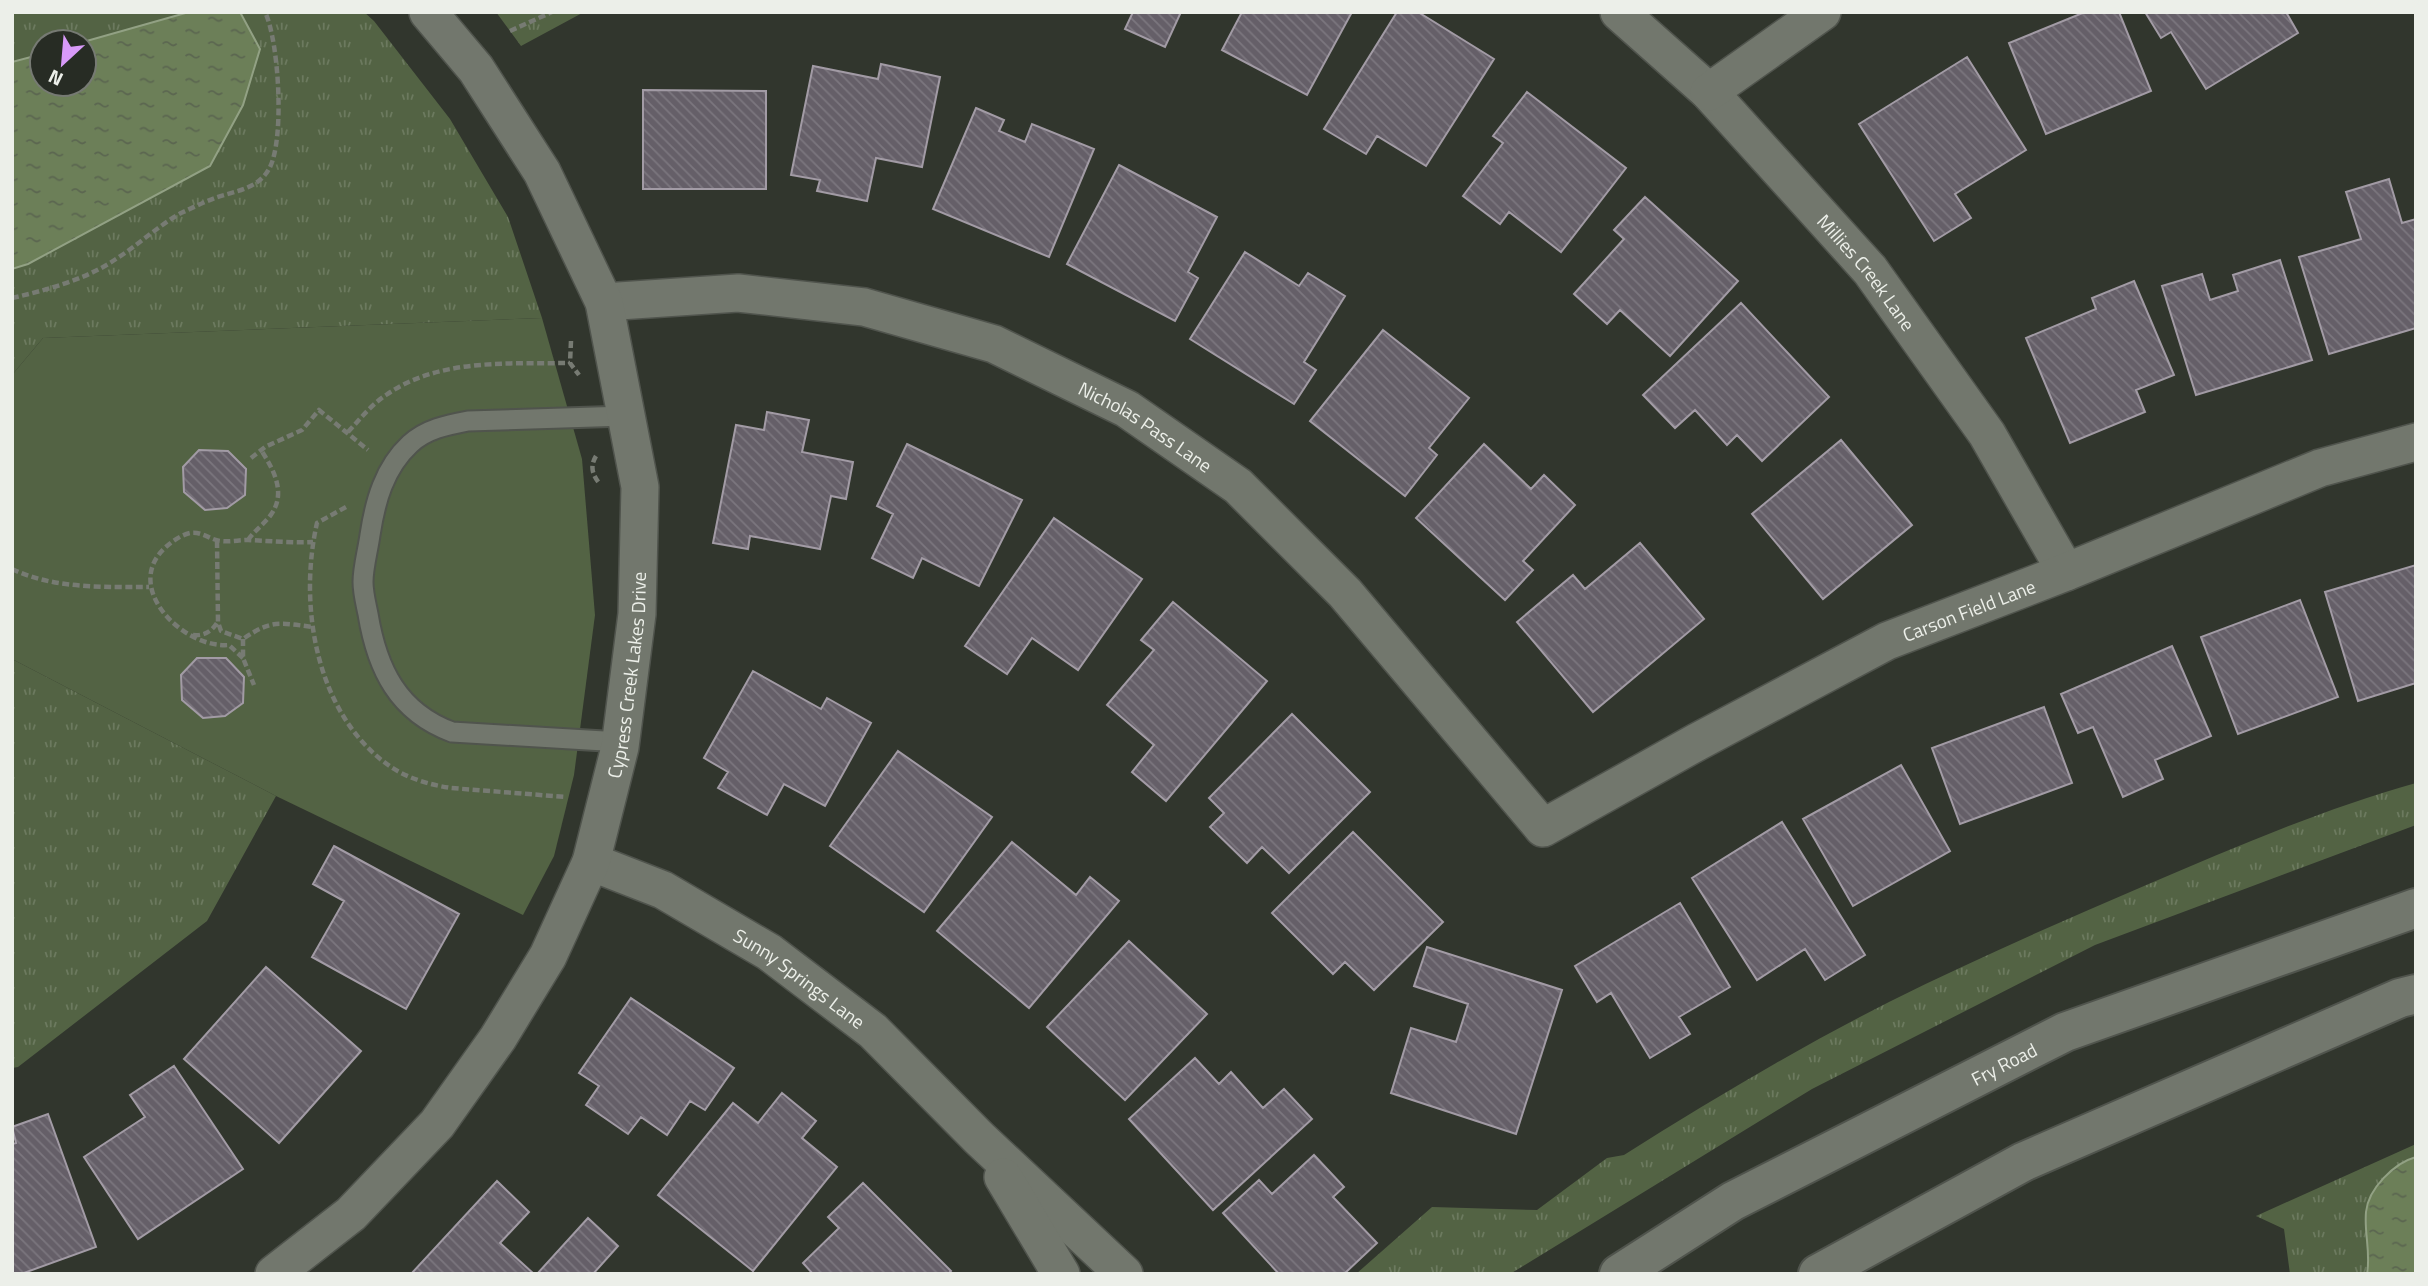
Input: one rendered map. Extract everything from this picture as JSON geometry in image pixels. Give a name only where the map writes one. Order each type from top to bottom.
[{"type":"main road","name":"Fry Road","points":[[1619,1274],[1733,1201],[2065,1032],[2416,908]]},
{"type":"main road","points":[[1818,1274],[2023,1162],[2400,998],[2416,994]]},
{"type":"street","name":"Cypress Creek Lakes Drive","points":[[274,1274],[351,1214],[437,1124],[498,1038],[548,957],[591,862],[621,742],[636,614],[640,487],[604,302],[542,172],[476,69],[428,12]]},
{"type":"street","name":"Millies Creek Lane","points":[[1619,12],[1709,92],[1870,270],[1987,434],[2066,572]]},
{"type":"street","points":[[1709,92],[1822,12]]},
{"type":"street","name":"Nicholas Pass Lane","points":[[604,302],[738,293],[864,307],[994,344],[1127,409],[1238,486],[1345,593],[1543,828]]},
{"type":"street","name":"Carson Field Lane","points":[[1543,828],[1696,742],[1887,641],[2066,572],[2320,468],[2416,442]]},
{"type":"street","name":"Sunny Springs Lane","points":[[591,862],[663,890],[769,952],[873,1031],[979,1138],[1124,1274]]},
{"type":"street","name":"Sunny Springs Lane","points":[[979,1138],[1061,1274]]},
{"type":"lane","points":[[621,742],[452,732],[435,726],[413,711],[382,668],[371,635],[363,583],[374,509],[384,479],[410,444],[425,434],[443,425],[468,421],[626,416]]},
{"type":"path","points":[[12,298],[47,289],[106,265],[175,217],[213,199],[246,189],[269,170],[278,145],[274,34],[265,12]]},
{"type":"path","points":[[510,31],[552,12]]},
{"type":"path","points":[[348,432],[384,397],[426,374],[477,366],[570,363]]},
{"type":"path","points":[[251,458],[302,429],[319,410],[370,452]]},
{"type":"path","points":[[248,540],[272,514],[277,501],[277,478],[261,450]]},
{"type":"path","points":[[243,639],[269,624],[313,627],[310,589],[317,523],[349,505]]},
{"type":"path","points":[[243,658],[229,645],[218,646],[188,635],[167,616],[149,587],[150,569],[161,551],[176,539],[191,533],[205,534],[217,541],[248,540],[282,544],[313,542]]},
{"type":"path","points":[[217,541],[218,622],[222,631],[243,639]]},
{"type":"path","points":[[12,569],[35,578],[82,585],[149,587]]},
{"type":"path","points":[[188,635],[204,635],[213,630],[218,622]]},
{"type":"path","points":[[243,639],[243,658],[254,685]]},
{"type":"green space","points":[[12,12],[364,12],[374,21],[450,119],[508,217],[542,318],[43,338],[12,375]]},
{"type":"green space","points":[[496,12],[584,12],[521,46]]},
{"type":"green space","points":[[542,318],[582,459],[595,615],[574,775],[554,856],[523,915],[276,796],[12,659],[12,375],[43,338]]},
{"type":"green space","points":[[12,659],[276,796],[207,921],[18,1067],[12,1068]]},
{"type":"green space","points":[[2416,783],[2416,825],[2095,945],[1812,1089],[1510,1274],[1356,1274],[1432,1207],[1537,1210],[1607,1158],[1624,1155],[1788,1056],[1921,986],[2048,928],[2245,844],[2313,817]]},
{"type":"green space","points":[[2416,1144],[2416,1274],[2290,1274],[2284,1229],[2256,1216]]},
{"type":"water","points":[[189,12],[240,12],[260,49],[243,105],[210,166],[28,264],[12,269],[12,62],[28,58],[28,98],[98,98],[98,38]]},
{"type":"water","points":[[2416,1157],[2416,1274],[2367,1274],[2368,1203],[2377,1186],[2391,1171]]},
{"type":"building","points":[[1133,12],[1181,12],[1165,47],[1125,29]]},
{"type":"building","points":[[1242,12],[1352,12],[1307,95],[1222,50]]},
{"type":"building","points":[[1397,12],[1418,12],[1494,59],[1426,166],[1377,136],[1366,154],[1324,129]]},
{"type":"building","points":[[2085,12],[2119,12],[2151,91],[2046,134],[2009,43]]},
{"type":"building","points":[[2145,12],[2286,12],[2298,33],[2206,89],[2171,32],[2161,38]]},
{"type":"building","points":[[1967,57],[2026,150],[1955,194],[1971,218],[1934,241],[1859,124]]},
{"type":"building","points":[[881,64],[940,77],[922,167],[876,158],[867,201],[817,191],[820,180],[791,175],[813,66],[878,79]]},
{"type":"building","points":[[643,90],[766,91],[766,189],[643,189]]},
{"type":"building","points":[[1527,92],[1626,168],[1561,252],[1509,212],[1500,224],[1463,196],[1503,143],[1493,136]]},
{"type":"building","points":[[976,108],[1004,120],[999,131],[1025,142],[1032,124],[1094,149],[1049,257],[933,209]]},
{"type":"building","points":[[1119,165],[1217,217],[1188,272],[1198,278],[1175,321],[1067,264]]},
{"type":"building","points":[[2389,179],[2402,223],[2416,219],[2416,328],[2329,354],[2299,257],[2361,239],[2346,192]]},
{"type":"building","points":[[1645,197],[1738,281],[1670,356],[1620,310],[1607,324],[1574,294],[1624,239],[1614,230]]},
{"type":"building","points":[[1245,252],[1299,286],[1308,273],[1345,296],[1304,362],[1316,370],[1294,404],[1190,339]]},
{"type":"building","points":[[2280,260],[2312,360],[2196,395],[2162,286],[2202,274],[2210,300],[2238,291],[2233,275]]},
{"type":"building","points":[[2134,281],[2174,375],[2136,390],[2145,412],[2070,443],[2026,338],[2096,309],[2092,298]]},
{"type":"building","points":[[1741,303],[1829,397],[1762,461],[1737,435],[1727,445],[1695,410],[1675,428],[1643,395]]},
{"type":"building","points":[[1383,330],[1469,398],[1429,448],[1437,455],[1405,496],[1310,421]]},
{"type":"building","points":[[767,412],[809,420],[802,452],[853,462],[846,499],[831,496],[820,549],[750,536],[748,549],[713,543],[736,425],[764,430]]},
{"type":"building","points":[[1841,440],[1912,525],[1823,599],[1752,514]]},
{"type":"building","points":[[907,444],[1022,500],[979,586],[922,558],[913,578],[872,558],[893,514],[877,506]]},
{"type":"building","points":[[1484,444],[1531,489],[1544,475],[1575,505],[1523,561],[1533,570],[1505,600],[1416,518]]},
{"type":"building","points":[[199,450],[228,451],[246,469],[245,495],[227,508],[205,510],[184,492],[183,467]]},
{"type":"building","points":[[1054,518],[1142,579],[1078,670],[1032,638],[1007,674],[965,646]]},
{"type":"building","points":[[1640,543],[1704,619],[1593,712],[1517,622],[1573,575],[1585,589]]},
{"type":"building","points":[[2416,565],[2416,683],[2358,701],[2325,592]]},
{"type":"building","points":[[2300,600],[2338,697],[2238,734],[2201,637]]},
{"type":"building","points":[[1173,602],[1267,681],[1166,801],[1132,772],[1154,745],[1107,705],[1154,650],[1141,640]]},
{"type":"building","points":[[2172,646],[2211,736],[2155,760],[2163,779],[2123,797],[2093,727],[2078,733],[2061,694]]},
{"type":"building","points":[[197,658],[226,658],[244,677],[243,703],[225,716],[203,718],[182,700],[181,675]]},
{"type":"building","points":[[753,671],[821,709],[827,698],[871,723],[825,806],[784,784],[767,815],[718,788],[728,772],[704,758]]},
{"type":"building","points":[[2044,707],[2072,783],[1960,824],[1932,748]]},
{"type":"building","points":[[1292,714],[1370,792],[1289,873],[1262,847],[1247,863],[1210,827],[1224,813],[1209,798]]},
{"type":"building","points":[[898,751],[992,817],[924,912],[830,846]]},
{"type":"building","points":[[1901,765],[1950,851],[1853,906],[1803,819]]},
{"type":"building","points":[[1782,822],[1865,955],[1825,980],[1805,949],[1757,980],[1692,878]]},
{"type":"building","points":[[1353,832],[1443,922],[1374,990],[1345,962],[1333,974],[1272,913]]},
{"type":"building","points":[[1012,842],[1076,895],[1090,877],[1119,901],[1029,1008],[937,931]]},
{"type":"building","points":[[334,846],[459,914],[406,1009],[312,957],[344,901],[313,884]]},
{"type":"building","points":[[1680,903],[1730,987],[1679,1017],[1690,1034],[1650,1058],[1611,993],[1597,1002],[1575,966]]},
{"type":"building","points":[[1129,941],[1207,1014],[1125,1100],[1047,1027]]},
{"type":"building","points":[[1427,947],[1562,990],[1516,1134],[1391,1093],[1411,1028],[1456,1042],[1468,1004],[1414,986]]},
{"type":"building","points":[[266,967],[361,1051],[279,1143],[184,1059]]},
{"type":"building","points":[[631,998],[734,1068],[705,1110],[690,1101],[667,1135],[641,1117],[628,1134],[586,1105],[599,1086],[579,1073]]},
{"type":"building","points":[[1195,1058],[1219,1084],[1231,1072],[1263,1108],[1284,1089],[1312,1119],[1213,1210],[1129,1119]]},
{"type":"building","points":[[174,1066],[243,1169],[138,1239],[84,1157],[145,1117],[130,1095]]},
{"type":"building","points":[[782,1093],[816,1121],[802,1138],[837,1167],[753,1271],[658,1195],[733,1103],[758,1123]]},
{"type":"building","points":[[48,1114],[96,1247],[21,1274],[12,1274],[12,1144],[16,1143],[12,1127]]},
{"type":"building","points":[[1314,1155],[1344,1187],[1333,1197],[1377,1243],[1344,1274],[1279,1274],[1223,1213],[1259,1180],[1272,1194]]},
{"type":"building","points":[[497,1181],[529,1212],[500,1243],[534,1274],[411,1274]]},
{"type":"building","points":[[863,1183],[951,1271],[948,1274],[813,1274],[803,1263],[839,1228],[828,1217]]},
{"type":"building","points":[[588,1218],[618,1246],[593,1274],[537,1274]]}]
